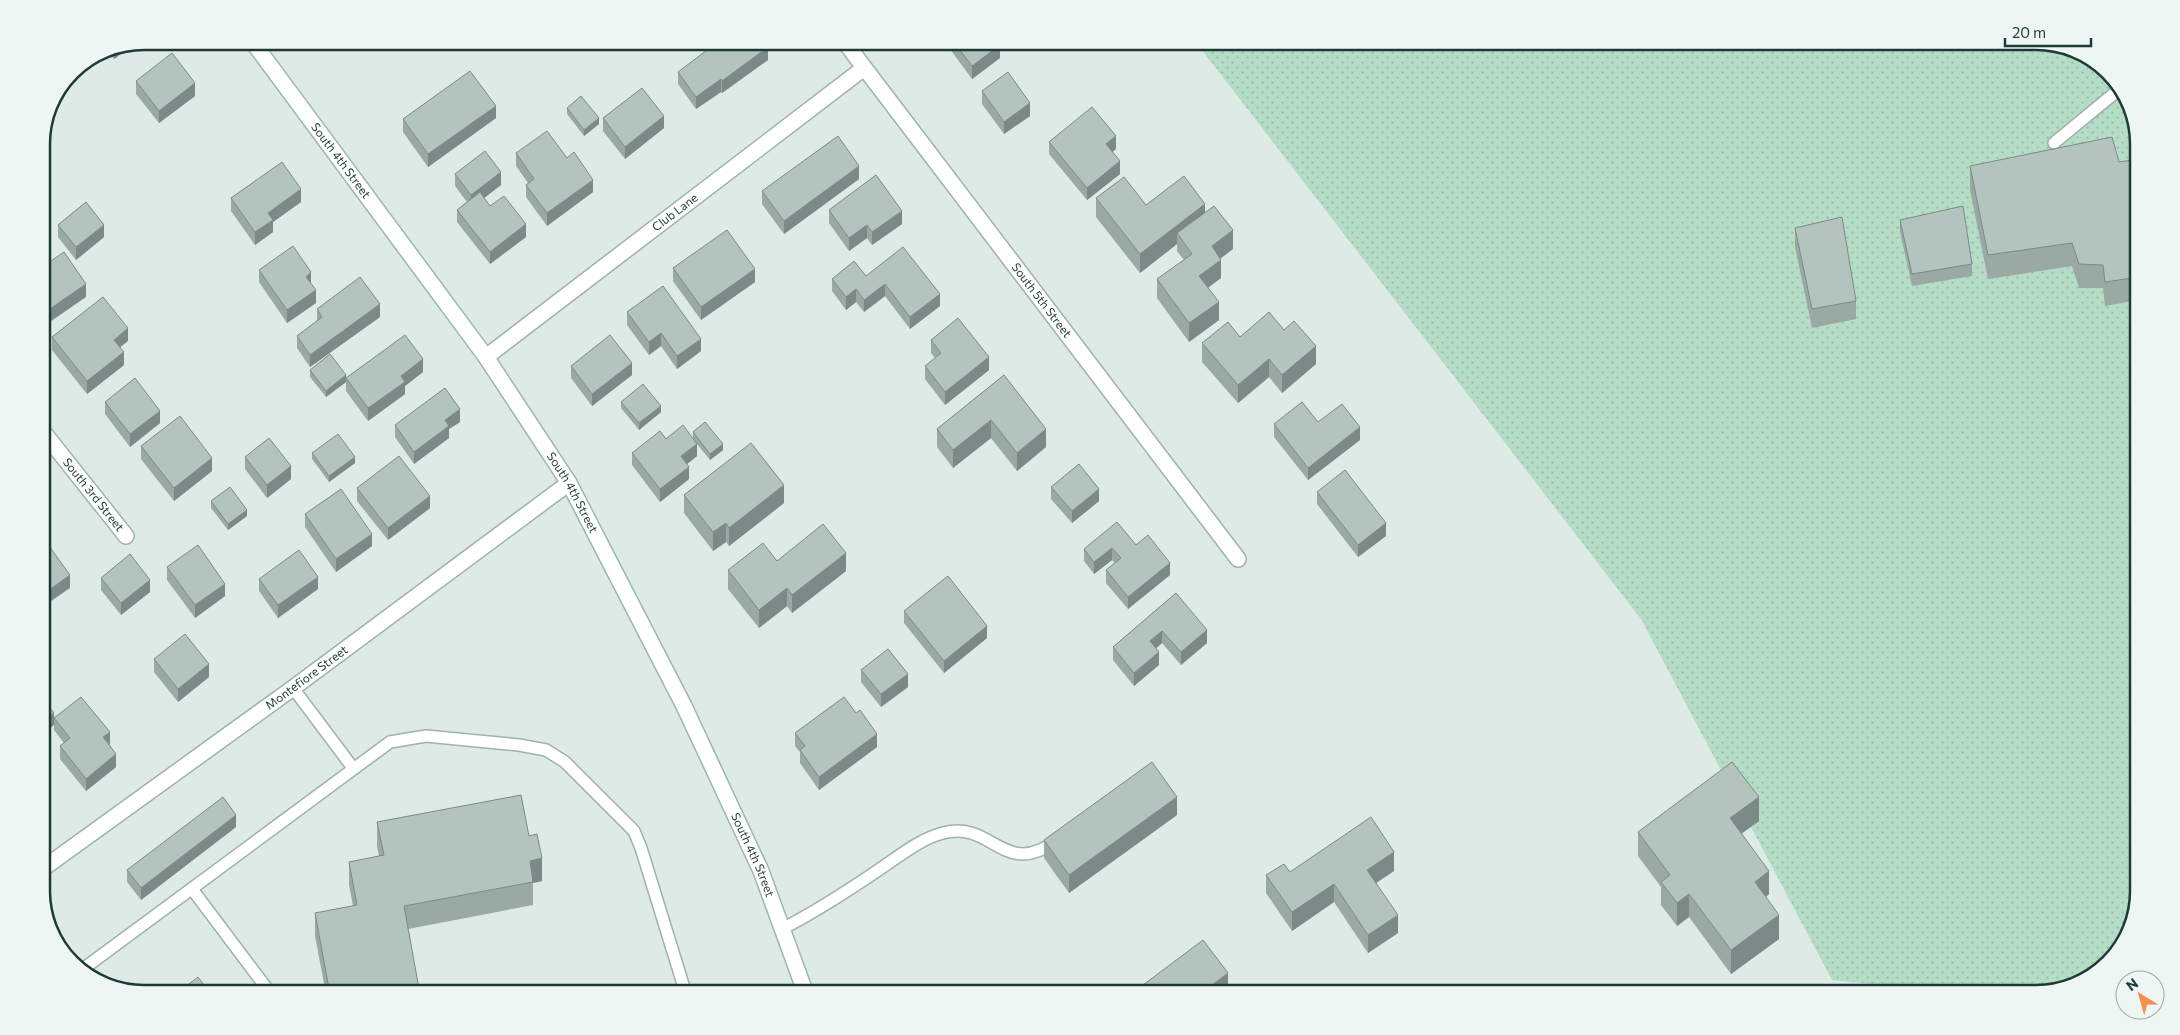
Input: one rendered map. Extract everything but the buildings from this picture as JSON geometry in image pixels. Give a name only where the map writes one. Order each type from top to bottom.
[{"type":"street","name":"South 4th Street","points":[[259,50],[486,356],[569,483],[684,706],[761,871],[803,985]]},
{"type":"street","name":"South 5th Street","points":[[851,50],[1238,559]]},
{"type":"street","name":"Club Lane","points":[[486,356],[864,68]]},
{"type":"street","name":"South 3rd Street","points":[[50,439],[126,536]]},
{"type":"street","name":"Montefiore Street","points":[[50,864],[293,688],[569,483]]},
{"type":"lane","points":[[2054,143],[2115,93]]},
{"type":"lane","points":[[293,688],[353,768]]},
{"type":"lane","points":[[87,966],[390,742],[426,736],[520,745],[546,750],[565,762],[634,831],[683,985]]},
{"type":"lane","points":[[782,929],[824,906],[920,842],[942,833],[964,830],[1018,855],[1035,854],[1069,832]]},
{"type":"lane","points":[[192,889],[263,985]]},
{"type":"green space","points":[[1202,50],[2043,50],[2072,57],[2093,69],[2111,87],[2125,113],[2130,137],[2130,892],[2128,910],[2123,927],[2103,958],[2072,978],[2049,984],[1880,985],[1832,980],[1641,619]]}]
